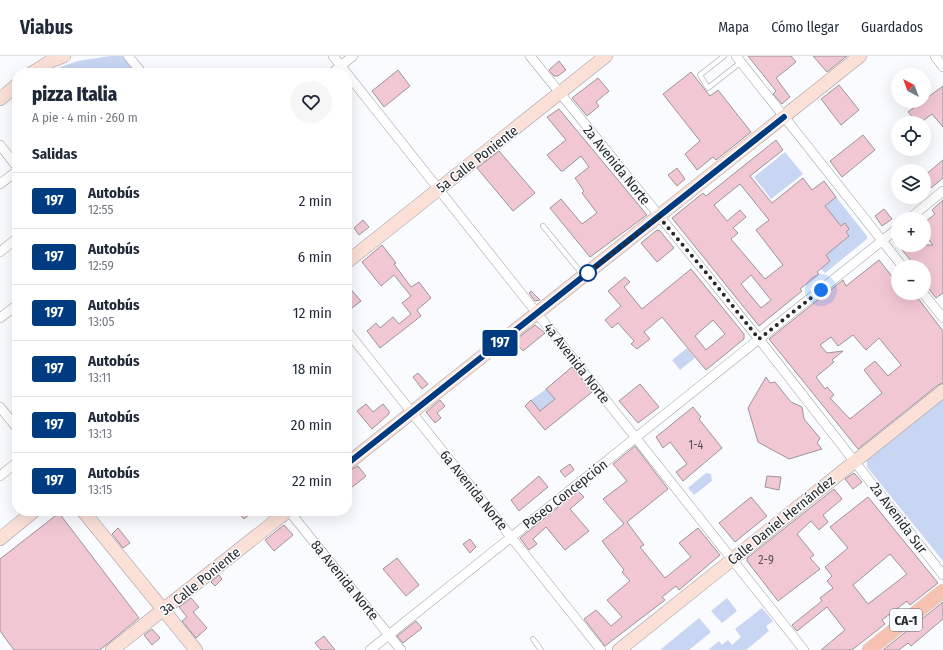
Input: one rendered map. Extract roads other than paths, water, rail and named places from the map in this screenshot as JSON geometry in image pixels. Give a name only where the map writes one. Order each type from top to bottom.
[{"type":"main road","name":"CA-1","points":[[869,650],[943,591]]},
{"type":"street","points":[[40,68],[51,61],[64,56]]},
{"type":"street","points":[[128,56],[138,68]]},
{"type":"street","name":"4a Avenida Norte","points":[[333,56],[341,66]]},
{"type":"street","points":[[338,68],[353,56]]},
{"type":"street","name":"2a Avenida Norte","points":[[530,56],[856,460]]},
{"type":"street","name":"5a Calle Poniente","points":[[352,258],[606,56]]},
{"type":"street","points":[[352,460],[538,314],[860,56]]},
{"type":"street","points":[[934,56],[943,66]]},
{"type":"street","points":[[739,59],[897,260]]},
{"type":"street","name":"4a Avenida Norte","points":[[352,80],[804,650]]},
{"type":"street","points":[[0,99],[12,89]]},
{"type":"street","points":[[0,145],[12,161]]},
{"type":"street","points":[[0,184],[12,174]]},
{"type":"street","points":[[918,212],[943,191]]},
{"type":"street","name":"Paseo Concepción","points":[[370,650],[891,234]]},
{"type":"street","points":[[0,252],[12,242]]},
{"type":"street","points":[[929,300],[943,318]]},
{"type":"street","points":[[0,318],[12,309]]},
{"type":"street","name":"6a Avenida Norte","points":[[352,337],[601,650]]},
{"type":"street","name":"Calle Daniel Hernández","points":[[619,650],[943,391]]},
{"type":"street","points":[[1,410],[12,422]]},
{"type":"street","name":"2a Avenida Sur","points":[[856,460],[943,575]]},
{"type":"street","points":[[0,476],[12,466]]},
{"type":"street","points":[[0,539],[28,516]]},
{"type":"street","points":[[87,516],[196,650]]},
{"type":"street","name":"3a Calle Poniente","points":[[112,650],[282,516]]},
{"type":"street","name":"8a Avenida Norte","points":[[292,516],[401,650]]},
{"type":"lane","points":[[724,56],[700,75],[708,88],[739,59]]},
{"type":"lane","points":[[543,226],[584,276]]},
{"type":"lane","points":[[533,640],[541,650]]}]
